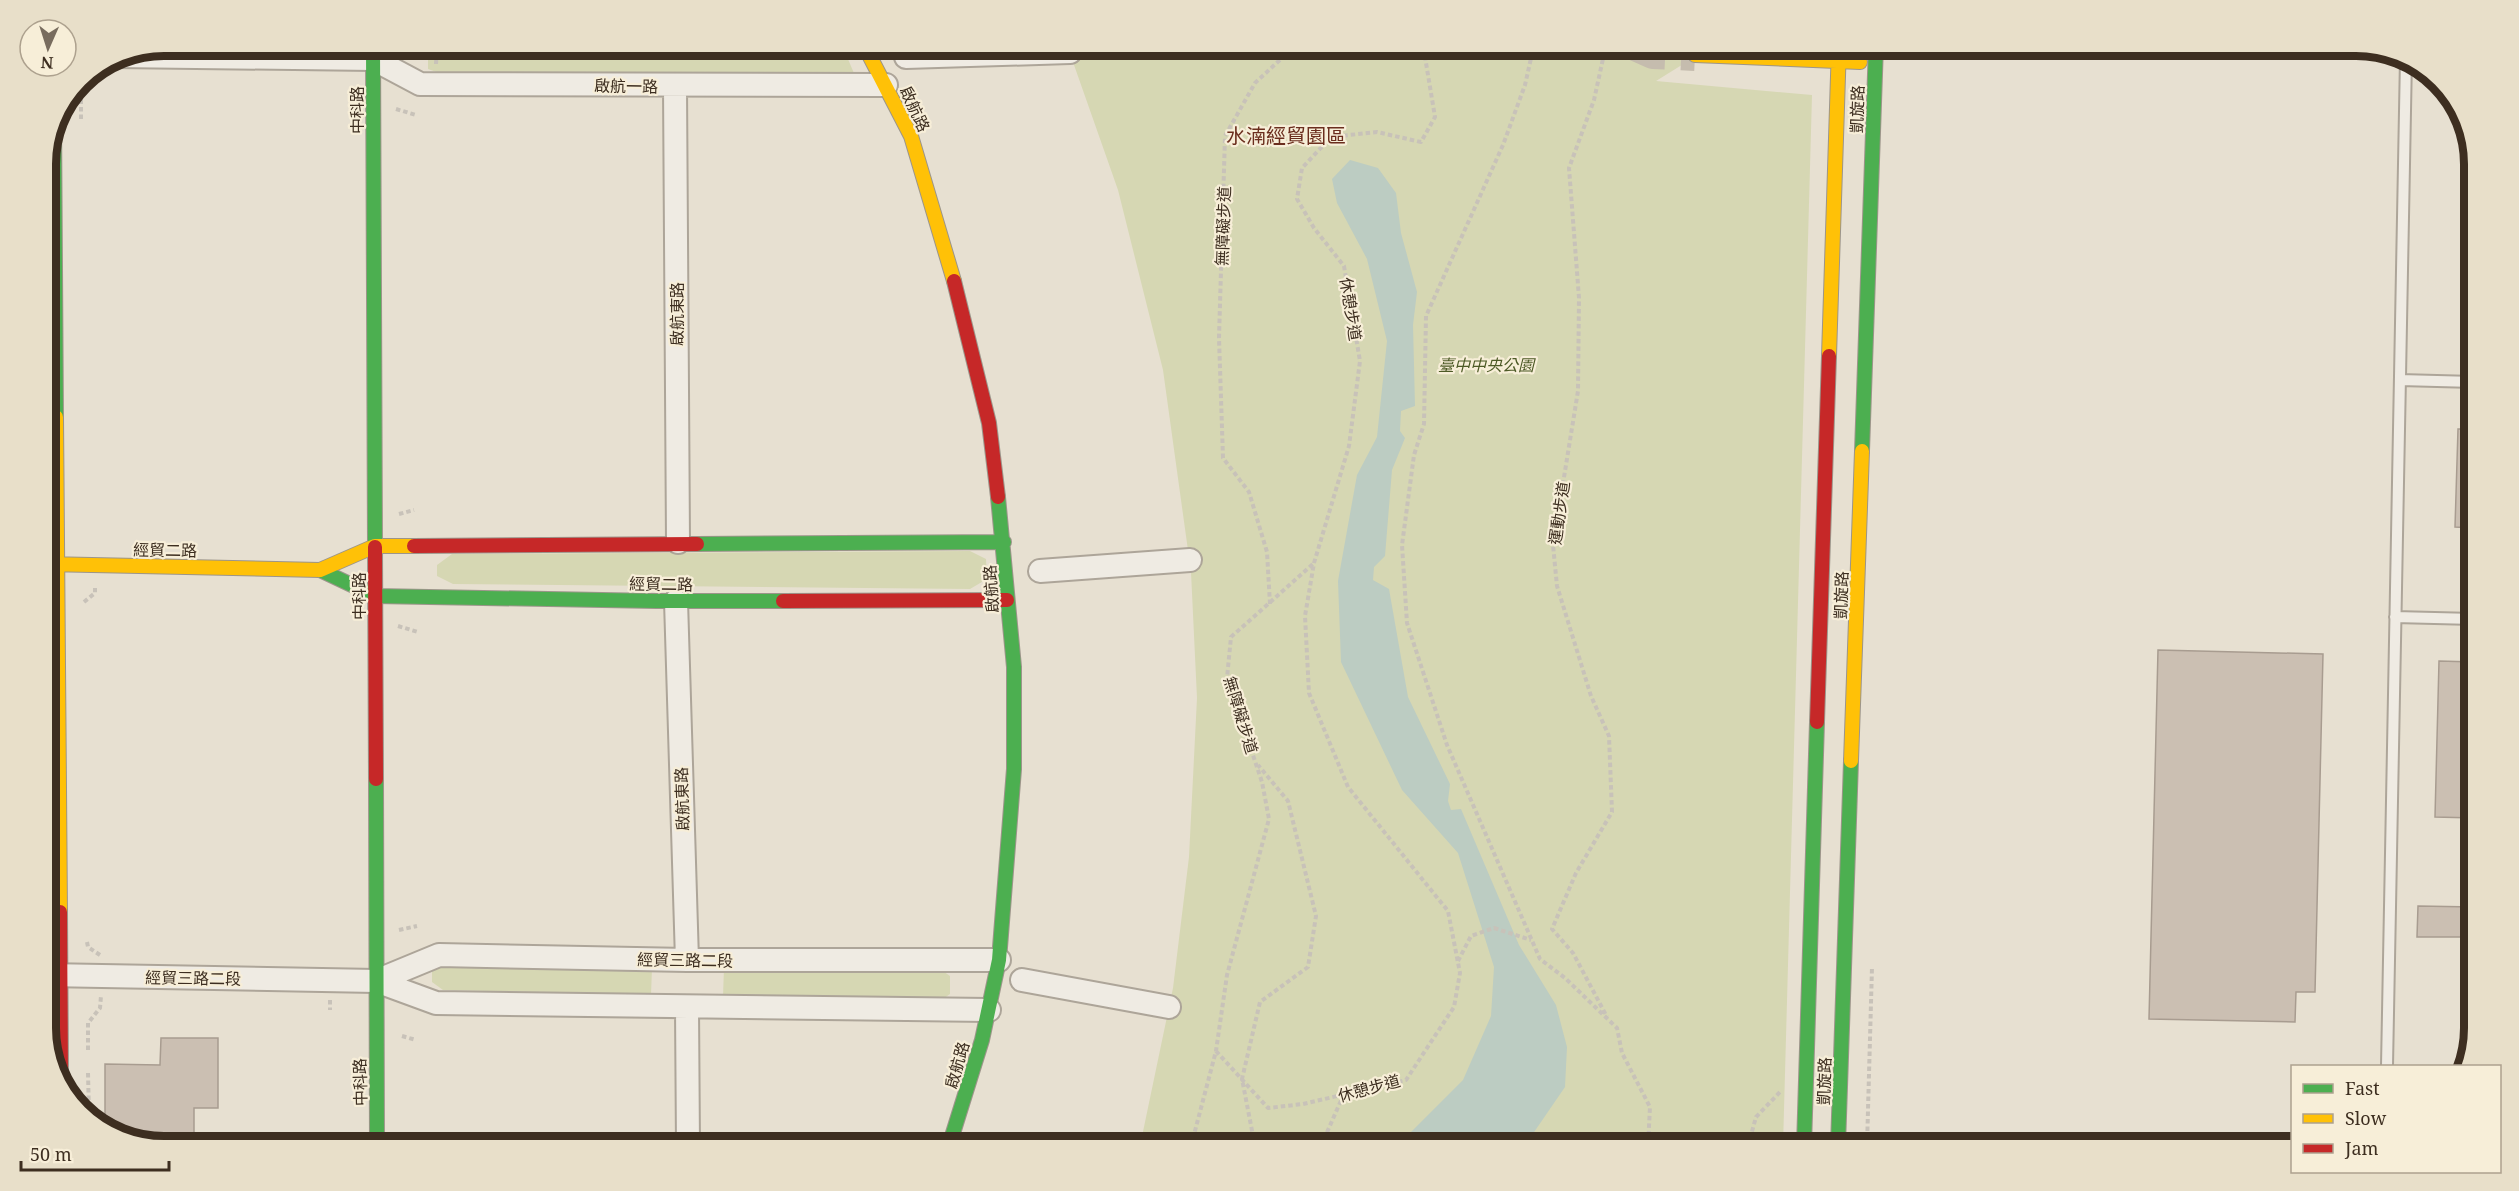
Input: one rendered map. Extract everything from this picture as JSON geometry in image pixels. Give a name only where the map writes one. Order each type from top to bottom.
[{"type":"street","name":"中科路","points":[[373,56],[377,1136]]},
{"type":"street","name":"啟航一路","points":[[379,56],[420,84],[675,87],[886,85]]},
{"type":"street","name":"啟航路","points":[[870,56],[911,136],[961,304],[989,423],[1004,542],[1014,667],[1014,770],[999,960],[989,1010],[967,1093],[952,1136]]},
{"type":"street","points":[[906,57],[939,56]]},
{"type":"street","points":[[1724,56],[1839,60],[1875,64]]},
{"type":"street","name":"凱旋路","points":[[1804,1136],[1839,56]]},
{"type":"street","name":"凱旋路","points":[[1838,1136],[1875,56]]},
{"type":"street","name":"啟航東路","points":[[675,87],[678,542]]},
{"type":"street","name":"經貿二路","points":[[320,570],[375,546],[678,542],[1004,542]]},
{"type":"street","points":[[1040,571],[1190,560]]},
{"type":"street","name":"經貿二路","points":[[56,564],[320,570],[375,596],[676,601],[1007,600]]},
{"type":"street","name":"啟航東路","points":[[676,601],[687,960]]},
{"type":"street","name":"經貿三路二段","points":[[376,981],[439,955],[687,960],[999,960]]},
{"type":"street","name":"經貿三路二段","points":[[56,975],[376,981],[436,1004],[989,1010]]},
{"type":"street","points":[[1022,980],[1169,1007]]},
{"type":"street","points":[[687,1008],[688,1136]]},
{"type":"street","points":[[56,1020],[59,1053]]},
{"type":"lane","points":[[2387,1065],[2406,68]]},
{"type":"lane","points":[[2400,380],[2463,382]]},
{"type":"lane","points":[[2396,618],[2464,619]]},
{"type":"path","name":"無障礙步道","points":[[1253,1136],[1242,1079],[1260,1002],[1308,967],[1316,916],[1288,801],[1255,762],[1227,678],[1231,637],[1270,604],[1267,552],[1250,492],[1223,458],[1219,338],[1225,136],[1255,83],[1284,56]]},
{"type":"path","name":"休憩步道","points":[[1314,563],[1349,446],[1360,361],[1344,266],[1314,228],[1297,199],[1302,168],[1331,137],[1377,132],[1421,142],[1435,117],[1425,56]]},
{"type":"path","points":[[1532,56],[1525,85],[1503,145],[1426,316],[1424,424],[1414,455],[1402,545],[1407,622],[1443,734],[1540,959],[1565,978],[1617,1028],[1622,1053],[1650,1107],[1649,1136]]},
{"type":"path","name":"運動步道","points":[[1603,56],[1594,100],[1569,168],[1579,297],[1578,391],[1553,545],[1557,586],[1591,696],[1609,736],[1611,812],[1576,873],[1552,929],[1573,953],[1609,1020]]},
{"type":"path","points":[[81,121],[81,97],[91,83]]},
{"type":"path","points":[[1270,604],[1314,563]]},
{"type":"path","points":[[1314,563],[1305,616],[1309,693],[1348,787],[1448,911],[1458,962]]},
{"type":"path","points":[[1194,1136],[1216,1051],[1227,975],[1269,819],[1255,762]]},
{"type":"path","name":"休憩步道","points":[[1216,1051],[1268,1108],[1304,1104],[1406,1080],[1454,1007],[1460,973],[1458,962],[1471,936],[1494,928],[1532,940]]},
{"type":"path","points":[[88,1057],[88,1023],[100,1008]]},
{"type":"path","points":[[88,1068],[88,1105]]},
{"type":"path","points":[[1751,1136],[1756,1117],[1784,1087]]},
{"type":"path","points":[[1325,1136],[1343,1095]]},
{"type":"green space","points":[[428,56],[847,56],[856,78],[442,74],[428,69]]},
{"type":"green space","name":"臺中中央公園","points":[[1071,56],[1696,56],[1656,81],[1812,95],[1783,1136],[1142,1136],[1173,988],[1189,857],[1197,698],[1191,572],[1163,370],[1118,190]]},
{"type":"green space","points":[[970,551],[986,559],[987,579],[970,589],[453,584],[437,576],[437,565],[452,554]]},
{"type":"green space","points":[[439,965],[652,968],[651,995],[443,990],[432,982],[432,969]]},
{"type":"green space","points":[[724,967],[940,969],[950,976],[950,994],[940,1001],[723,997]]},
{"type":"shaded area","points":[[1350,160],[1378,168],[1396,193],[1401,233],[1417,292],[1413,325],[1415,406],[1401,411],[1400,431],[1405,438],[1392,470],[1385,556],[1374,567],[1373,580],[1389,589],[1408,697],[1450,784],[1448,801],[1451,810],[1461,809],[1519,945],[1556,1005],[1567,1047],[1565,1087],[1531,1136],[1407,1136],[1463,1080],[1491,1016],[1494,967],[1458,853],[1402,790],[1341,662],[1338,581],[1357,475],[1377,437],[1387,341],[1367,259],[1337,203],[1332,179]]},
{"type":"building","points":[[2458,429],[2463,429],[2463,527],[2455,527]]},
{"type":"building","points":[[2158,650],[2323,654],[2315,992],[2296,992],[2295,1022],[2149,1019]]},
{"type":"building","points":[[2439,661],[2464,662],[2464,818],[2435,817]]},
{"type":"building","points":[[2418,906],[2464,907],[2464,937],[2417,937]]},
{"type":"building","points":[[161,1038],[218,1038],[218,1108],[194,1108],[194,1136],[149,1135],[122,1127],[105,1118],[105,1064],[160,1065]]},
{"type":"traffic: fast","points":[[373,56],[375,547]]},
{"type":"traffic: fast","points":[[1862,451],[1876,56]]},
{"type":"traffic: fast","points":[[952,1136],[982,1040],[999,960],[1014,769],[1014,667],[998,497]]},
{"type":"traffic: fast","points":[[697,544],[1004,542]]},
{"type":"traffic: fast","points":[[320,570],[375,596],[783,601]]},
{"type":"traffic: fast","points":[[1804,1136],[1817,722]]},
{"type":"traffic: fast","points":[[1838,1136],[1851,761]]},
{"type":"traffic: fast","points":[[376,779],[377,1136]]},
{"type":"traffic: slow","points":[[870,56],[911,136],[954,281]]},
{"type":"traffic: slow","points":[[1719,56],[1860,62]]},
{"type":"traffic: slow","points":[[1829,356],[1839,56]]},
{"type":"traffic: slow","points":[[56,417],[60,912]]},
{"type":"traffic: slow","points":[[1851,761],[1862,451]]},
{"type":"traffic: slow","points":[[56,564],[320,570],[375,546],[414,546]]},
{"type":"traffic: jam","points":[[954,281],[989,423],[998,497]]},
{"type":"traffic: jam","points":[[1817,722],[1829,356]]},
{"type":"traffic: jam","points":[[414,546],[697,544]]},
{"type":"traffic: jam","points":[[375,547],[376,779]]},
{"type":"traffic: jam","points":[[783,601],[1007,600]]},
{"type":"traffic: jam","points":[[60,912],[61,1062]]},
{"type":"district","name":"水湳經貿園區","points":[[1286,136]]}]
